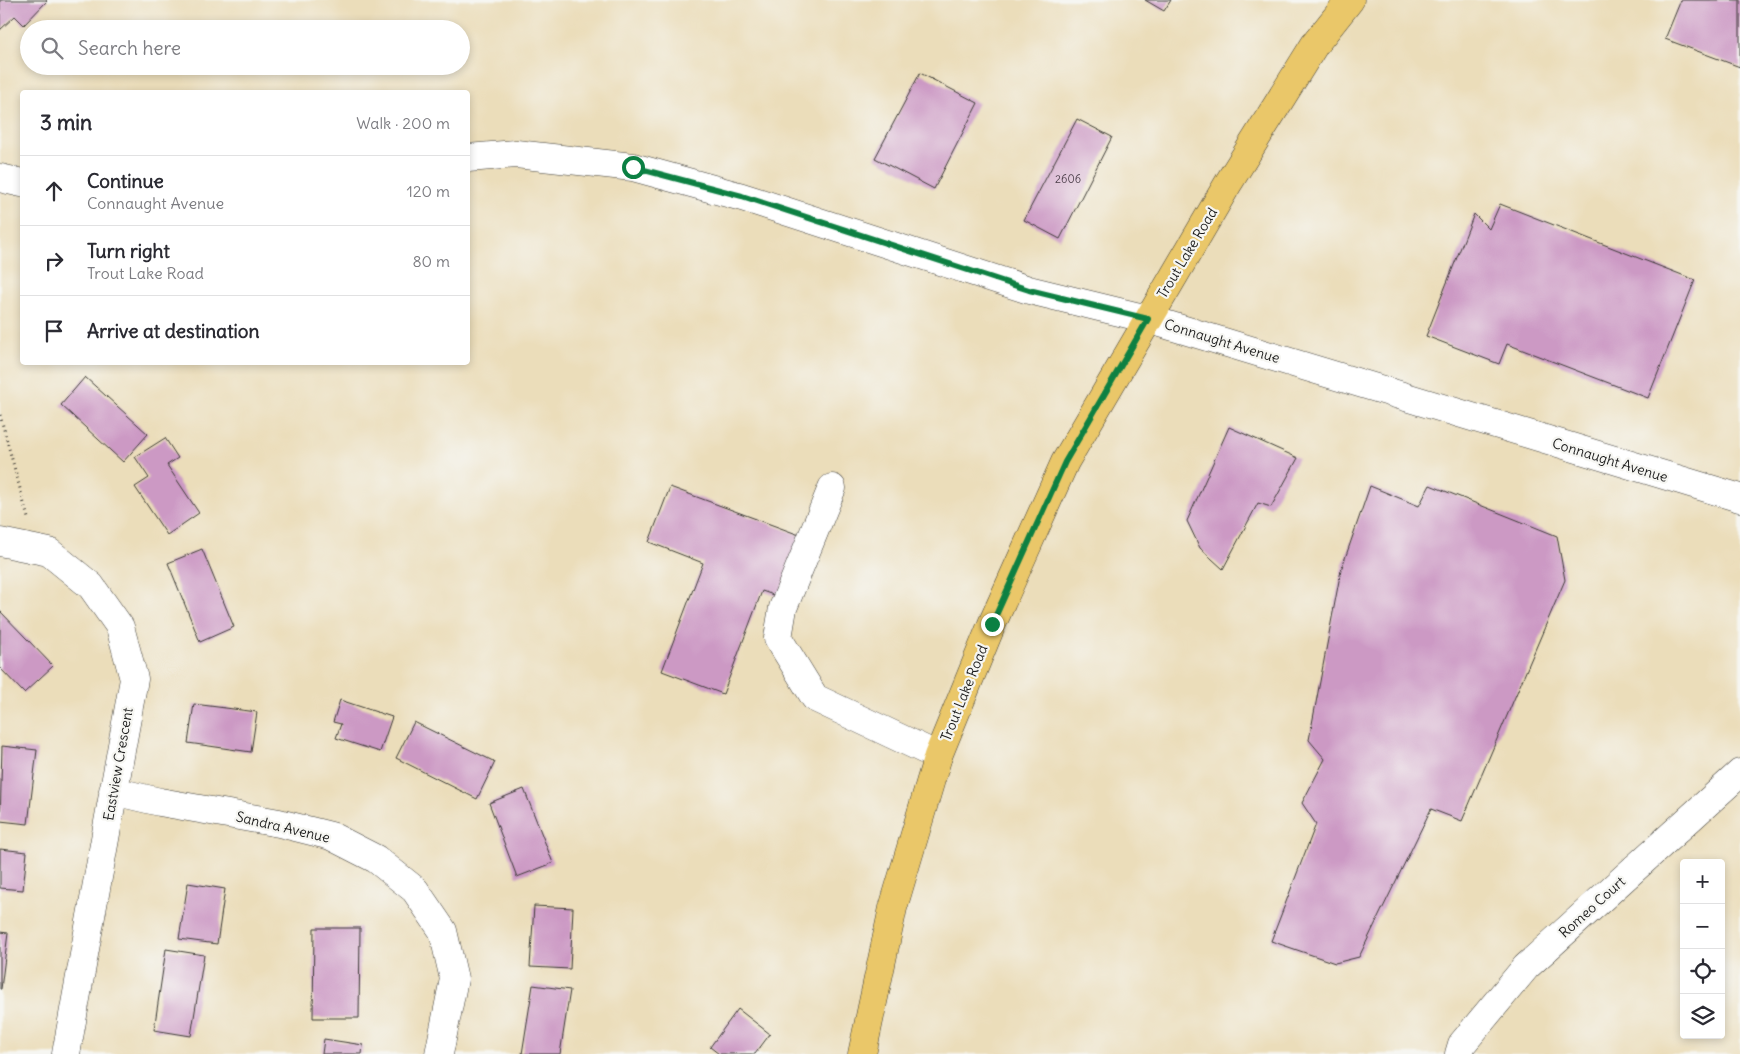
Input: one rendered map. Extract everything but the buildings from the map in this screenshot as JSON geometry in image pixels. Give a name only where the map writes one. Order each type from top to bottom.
[{"type":"main road","name":"Trout Lake Road","points":[[862,1054],[893,908],[938,756],[992,624],[1065,462],[1229,182],[1315,44],[1350,0]]},
{"type":"street","name":"Connaught Avenue","points":[[470,158],[516,154],[633,167],[742,196],[1029,290],[1148,319],[1740,498]]},
{"type":"street","points":[[0,178],[20,182]]},
{"type":"street","points":[[832,488],[783,608],[778,638],[815,698],[938,756]]},
{"type":"street","name":"Eastview Crescent","points":[[0,542],[49,552],[91,586],[120,627],[134,679],[66,1054]]},
{"type":"street","name":"Romeo Court","points":[[1459,1054],[1462,1044],[1526,967],[1740,773]]},
{"type":"street","name":"Sandra Avenue","points":[[113,791],[160,802],[278,823],[331,836],[376,859],[415,890],[443,931],[454,979],[439,1054]]},
{"type":"path","points":[[0,415],[36,550]]},
{"type":"route","points":[[633,167],[742,196],[1029,290],[1148,319],[1065,462],[992,624]]}]
